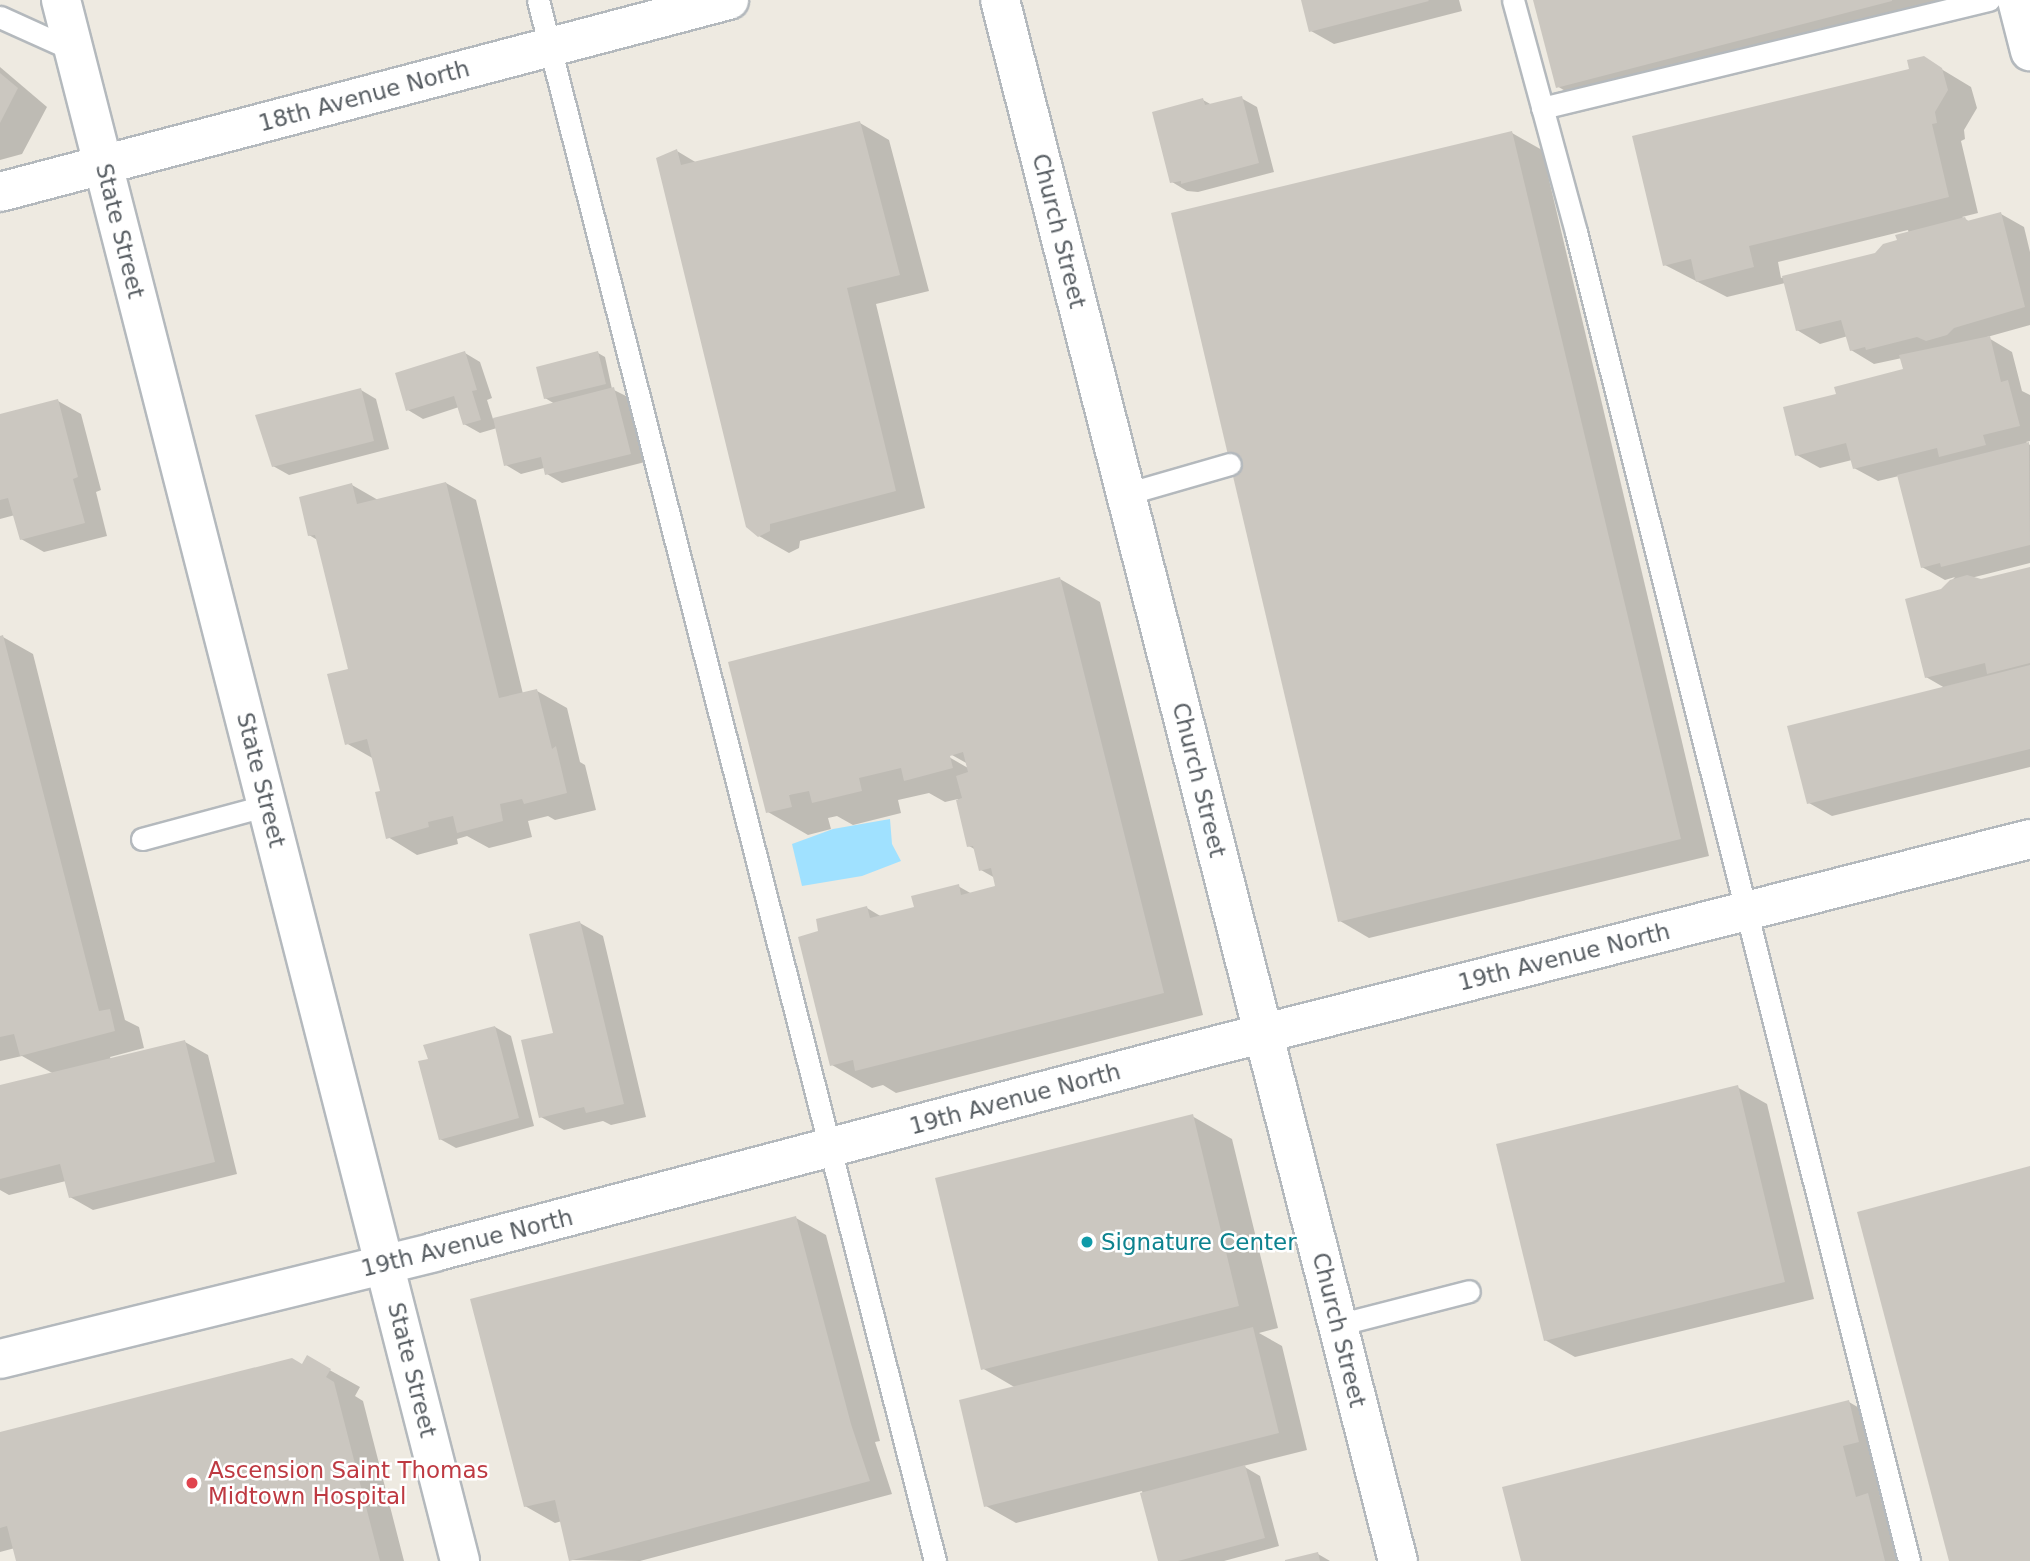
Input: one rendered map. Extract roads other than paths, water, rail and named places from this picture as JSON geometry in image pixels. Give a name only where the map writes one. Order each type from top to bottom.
[{"type":"street","name":"State Street","points":[[61,0],[460,1561]]},
{"type":"street","name":"18th Avenue North","points":[[0,192],[729,0]]},
{"type":"street","name":"Church Street","points":[[1000,0],[1398,1561]]},
{"type":"street","points":[[2017,0],[2030,51]]},
{"type":"street","name":"19th Avenue North","points":[[0,1359],[386,1264],[1264,1033],[2030,839]]},
{"type":"lane","points":[[538,0],[935,1561]]},
{"type":"lane","points":[[1513,0],[1909,1561]]},
{"type":"lane","points":[[1542,108],[1989,0]]},
{"type":"lane","points":[[0,17],[74,50]]},
{"type":"lane","points":[[1126,494],[1230,464]]},
{"type":"lane","points":[[142,839],[268,805]]},
{"type":"lane","points":[[1337,1325],[1469,1291]]},
{"type":"water","points":[[890,819],[892,844],[901,861],[862,876],[802,886],[792,844],[833,829]]},
{"type":"place","name":"Signature Center","points":[[1087,1242]]},
{"type":"place","name":"Ascension Saint Thomas Midtown Hospital","points":[[192,1483]]}]
